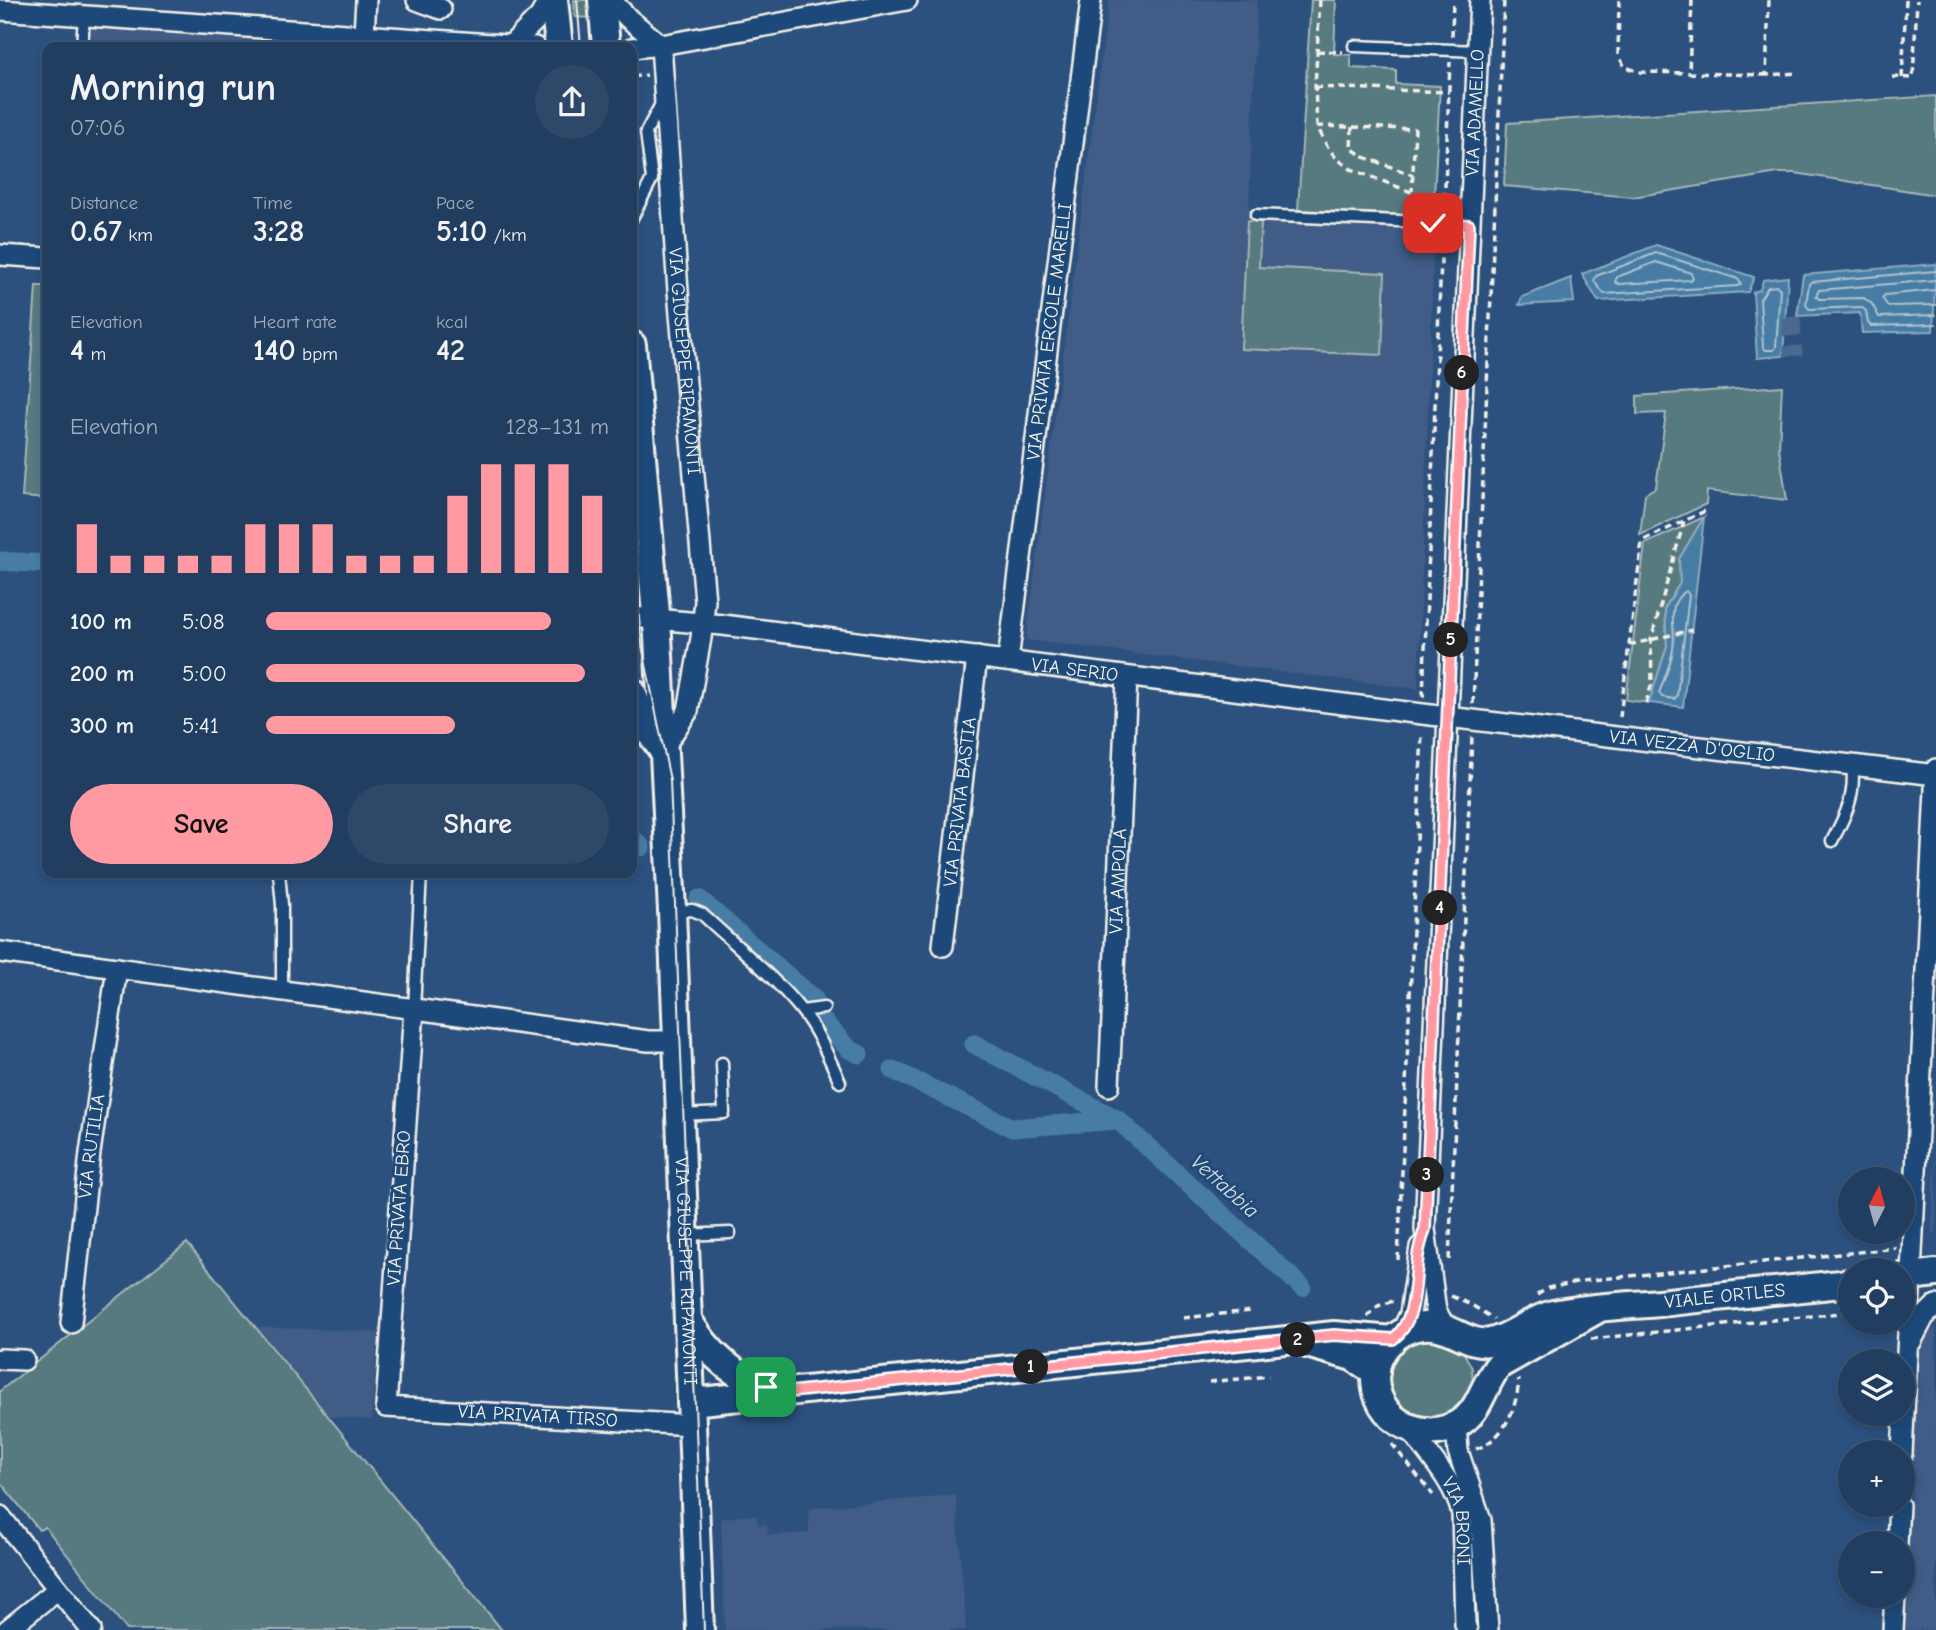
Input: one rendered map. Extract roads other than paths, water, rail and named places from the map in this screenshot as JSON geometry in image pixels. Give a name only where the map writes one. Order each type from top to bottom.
[{"type":"street","points":[[364,34],[366,0]]},
{"type":"street","points":[[417,0],[441,9]]},
{"type":"street","points":[[515,42],[551,0]]},
{"type":"street","points":[[551,0],[558,42]]},
{"type":"street","points":[[602,0],[606,42]]},
{"type":"street","points":[[611,0],[661,45]]},
{"type":"street","points":[[637,47],[907,0]]},
{"type":"street","name":"VIA PRIVATA ERCOLE MARELLI","points":[[1008,661],[1091,0]]},
{"type":"street","name":"VIA ADAMELLO","points":[[1425,1229],[1480,0]]},
{"type":"street","points":[[0,9],[462,42]]},
{"type":"street","name":"VIA GIUSEPPE RIPAMONTI","points":[[661,45],[705,601],[688,711],[662,750]]},
{"type":"street","points":[[0,255],[42,258]]},
{"type":"street","name":"VIA GIUSEPPE RIPAMONTI","points":[[637,459],[644,618],[662,750],[672,911],[700,1630]]},
{"type":"street","points":[[644,618],[703,623]]},
{"type":"street","name":"VIA SERIO","points":[[703,623],[1448,715]]},
{"type":"street","name":"VIA PRIVATA BASTIA","points":[[943,946],[977,657]]},
{"type":"street","name":"VIA AMPOLA","points":[[1108,1086],[1127,677]]},
{"type":"street","name":"VIA GIUSEPPE RIPAMONTI","points":[[637,704],[646,727],[662,750]]},
{"type":"street","name":"VIA VEZZA D'OGLIO","points":[[1448,715],[1936,775]]},
{"type":"street","points":[[1908,1349],[1916,1275],[1912,1247],[1936,769]]},
{"type":"street","points":[[0,952],[648,1041],[677,1041]]},
{"type":"street","name":"VIA RUTILIA","points":[[71,1323],[90,1153],[117,968]]},
{"type":"street","name":"VIA PRIVATA EBRO","points":[[386,1407],[414,1009]]},
{"type":"street","points":[[1425,1229],[1436,1311],[1479,1355],[1483,1370],[1483,1389]]},
{"type":"street","points":[[1425,1229],[1418,1254],[1410,1314],[1397,1336],[1380,1356],[1376,1372],[1377,1392],[1382,1405],[1397,1421],[1409,1428],[1433,1432],[1456,1425]]},
{"type":"street","name":"VIALE ORTLES","points":[[692,1413],[790,1392],[1334,1335],[1397,1336],[1423,1326],[1488,1343],[1550,1315],[1838,1284]]},
{"type":"street","points":[[1908,1349],[1924,1317],[1936,1305]]},
{"type":"street","name":"VIALE ORTLES","points":[[1456,1425],[1476,1406],[1483,1389],[1499,1365],[1598,1309]]},
{"type":"street","points":[[688,1320],[711,1353],[736,1374],[766,1387],[790,1392]]},
{"type":"street","name":"VIALE ORTLES","points":[[1291,1340],[1353,1357],[1376,1372]]},
{"type":"street","points":[[0,1359],[24,1360]]},
{"type":"street","name":"VIA PRIVATA TIRSO","points":[[386,1407],[692,1413]]},
{"type":"street","name":"VIA BRONI","points":[[1456,1425],[1458,1451],[1481,1520],[1488,1630]]},
{"type":"street","name":"VIA BRONI","points":[[1409,1428],[1453,1487],[1458,1499],[1462,1514],[1467,1630]]},
{"type":"street","points":[[0,1516],[91,1630]]},
{"type":"street","points":[[7,1630],[58,1589]]},
{"type":"street","points":[[1893,1630],[1894,1608]]},
{"type":"lane","points":[[82,42],[84,15]]},
{"type":"lane","points":[[1354,46],[1477,51]]},
{"type":"lane","points":[[637,208],[652,179],[646,132],[664,99]]},
{"type":"lane","points":[[1256,215],[1469,225]]},
{"type":"lane","points":[[1832,841],[1851,803],[1854,780],[1852,765]]},
{"type":"lane","points":[[279,878],[282,991]]},
{"type":"lane","points":[[414,1009],[421,878]]},
{"type":"lane","points":[[672,911],[692,910],[702,914],[802,1011],[827,1053],[840,1082]]},
{"type":"lane","points":[[802,1011],[824,1008]]},
{"type":"lane","points":[[680,1115],[724,1113],[722,1063]]},
{"type":"lane","points":[[684,1235],[730,1233]]},
{"type":"water","points":[[1656,245],[1754,277],[1748,292],[1598,301],[1582,274]]},
{"type":"water","points":[[1936,264],[1933,331],[1862,333],[1860,313],[1797,316],[1803,275]]},
{"type":"water","points":[[1788,277],[1783,356],[1757,358],[1753,292],[1760,290],[1763,280]]},
{"type":"water","points":[[1571,278],[1574,302],[1519,305],[1522,297]]},
{"type":"water","points":[[1704,517],[1683,707],[1649,703],[1667,646],[1665,608],[1680,583],[1679,559]]},
{"type":"waterway","name":"Vettabbia","points":[[0,561],[42,564]]},
{"type":"waterway","name":"Vettabbia","points":[[637,843],[641,847]]},
{"type":"waterway","name":"Vettabbia","points":[[699,899],[814,999]]},
{"type":"waterway","name":"Vettabbia","points":[[822,1020],[849,1049],[859,1054]]},
{"type":"waterway","name":"Vettabbia","points":[[974,1044],[1118,1120]]},
{"type":"waterway","name":"Vettabbia","points":[[893,1070],[1012,1128],[1118,1120],[1302,1287]]},
{"type":"tunnel","points":[[1791,317],[1793,356]]},
{"type":"tram line","points":[[577,0],[581,42]]},
{"type":"tram line","points":[[637,593],[641,641],[670,780],[704,1630]]}]
